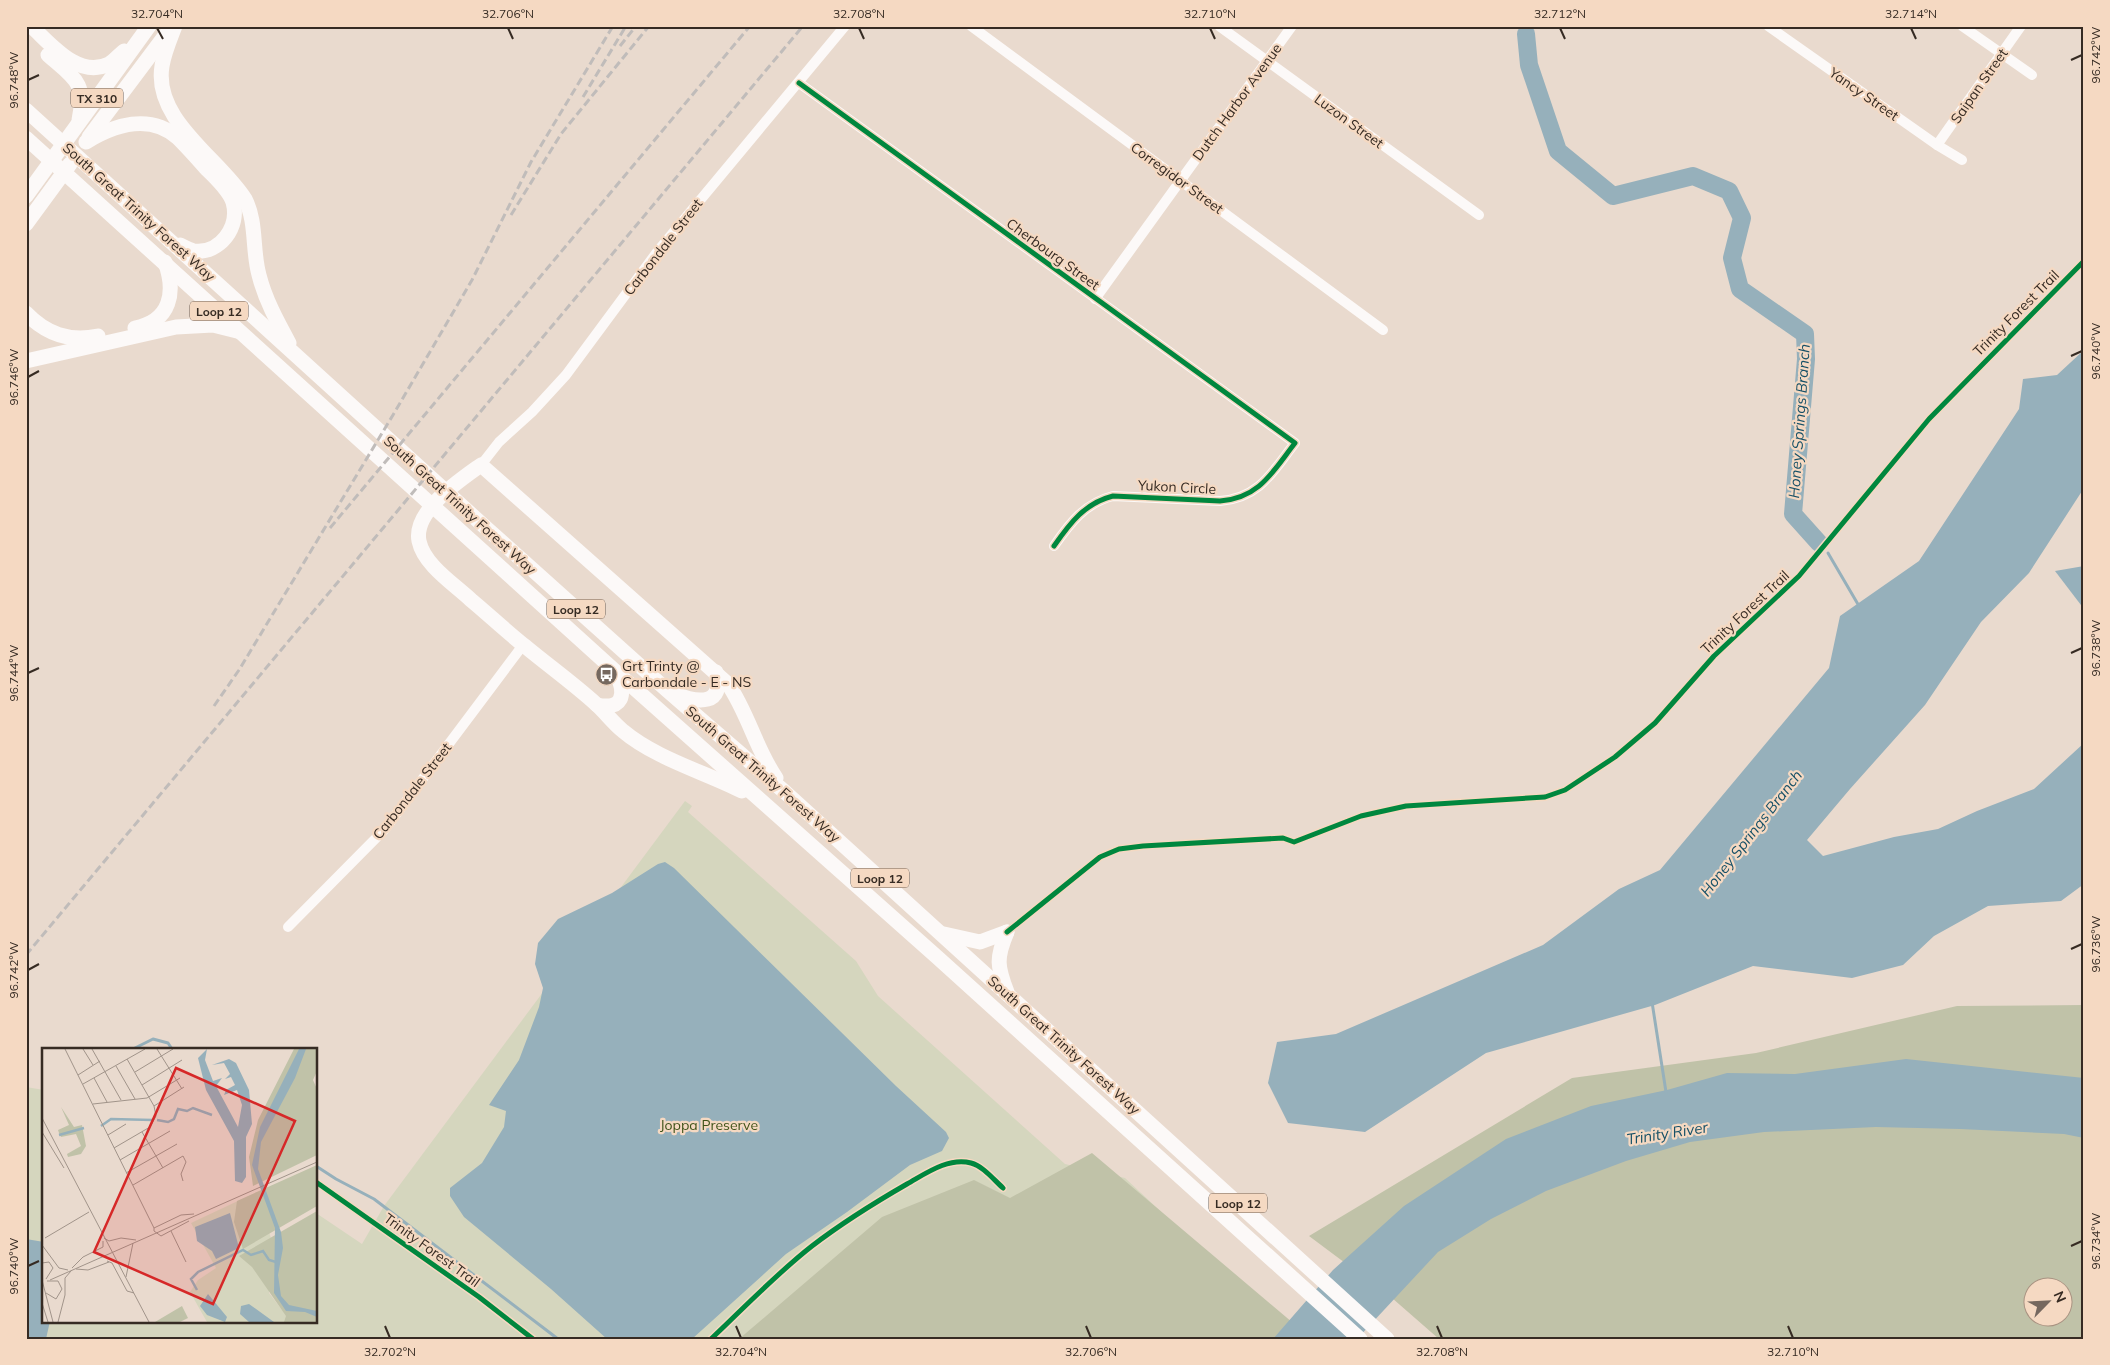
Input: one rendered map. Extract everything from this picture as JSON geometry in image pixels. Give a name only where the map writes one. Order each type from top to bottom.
[{"type":"main road","points":[[31,26],[66,57],[87,67],[109,63],[145,32]]},
{"type":"main road","points":[[174,26],[162,67],[161,84],[164,98],[175,118],[245,199],[252,215],[254,249],[259,275],[269,305],[293,352]]},
{"type":"main road","name":"TX 310","points":[[26,224],[174,26]]},
{"type":"main road","name":"TX 310","points":[[26,196],[55,159],[145,32]]},
{"type":"main road","points":[[26,35],[77,82],[80,88],[82,104],[78,124]]},
{"type":"main road","name":"South Great Trinity Forest Way","points":[[27,111],[485,528],[942,933],[1387,1339]]},
{"type":"main road","points":[[86,142],[102,132],[125,124],[148,124],[158,127],[178,138],[225,188],[233,203],[234,212],[233,223],[225,238],[218,245],[204,250],[193,251],[174,243]]},
{"type":"main road","name":"South Great Trinity Forest Way","points":[[26,138],[615,671],[910,932],[1360,1339]]},
{"type":"main road","points":[[26,177],[55,159]]},
{"type":"main road","points":[[26,313],[47,331],[70,338],[83,339],[140,328],[158,317],[170,300],[170,275],[165,262]]},
{"type":"main road","points":[[26,361],[176,327],[213,325],[243,334]]},
{"type":"main road","points":[[761,800],[643,744],[623,732],[597,705],[523,645],[435,568],[424,554],[419,541],[419,528],[427,512],[456,482],[481,465],[716,672],[735,694],[759,749],[786,793]]},
{"type":"main road","points":[[597,705],[606,707],[615,704],[622,698],[623,692],[615,671]]},
{"type":"main road","points":[[668,691],[689,699],[706,700],[717,691],[719,682],[716,672]]},
{"type":"main road","points":[[910,932],[941,948],[960,963],[970,966],[975,964]]},
{"type":"main road","points":[[942,933],[980,942],[1007,932],[998,960],[1000,973],[1009,996]]},
{"type":"street","name":"Carbondale Street","points":[[481,465],[499,442],[532,412],[566,375],[657,252],[845,26]]},
{"type":"street","name":"Corregidor Street","points":[[971,26],[1383,330]]},
{"type":"street","name":"Luzon Street","points":[[1219,26],[1479,215]]},
{"type":"street","name":"Dutch Harbor Avenue","points":[[1095,299],[1292,26]]},
{"type":"street","name":"Yancy Street","points":[[1768,26],[1962,160]]},
{"type":"street","points":[[1962,26],[2032,75]]},
{"type":"street","name":"Saipan Street","points":[[1938,145],[2021,26]]},
{"type":"street","name":"Cherbourg Street","points":[[799,83],[1294,442]]},
{"type":"street","name":"Yukon Circle","points":[[1054,546],[1070,524],[1085,508],[1113,496],[1220,501],[1234,500],[1249,494],[1264,483],[1294,442]]},
{"type":"street","name":"Carbondale Street","points":[[288,927],[385,830],[523,645]]},
{"type":"green space","name":"Joppa Preserve","points":[[685,801],[692,806],[688,812],[856,961],[878,996],[1065,1164],[1125,1178],[1267,1311],[1239,1339],[26,1339],[26,1087],[42,1090],[42,1322],[318,1322],[318,1214],[362,1244],[384,1206]]},
{"type":"green space","points":[[2084,1005],[2084,1339],[1439,1339],[1392,1298],[1309,1236],[1572,1078],[1756,1053],[1957,1006]]},
{"type":"green space","points":[[1092,1153],[1312,1339],[739,1339],[882,1217],[974,1180],[1010,1198]]},
{"type":"water","points":[[2084,350],[2084,488],[2029,573],[1981,622],[1925,705],[1807,840],[1823,856],[1894,837],[1938,829],[1977,811],[2034,789],[2084,743],[2084,884],[2061,901],[1988,906],[1934,936],[1903,965],[1852,978],[1753,966],[1655,1005],[1486,1053],[1365,1132],[1288,1123],[1268,1083],[1277,1042],[1336,1034],[1543,945],[1619,889],[1660,870],[1829,668],[1840,616],[1919,561],[2019,409],[2023,379],[2057,375]]},
{"type":"water","points":[[2084,566],[2084,609],[2055,571]]},
{"type":"water","points":[[665,862],[674,868],[896,1086],[946,1132],[949,1138],[942,1151],[910,1165],[786,1254],[692,1339],[607,1339],[551,1289],[464,1217],[450,1196],[450,1188],[482,1163],[504,1127],[506,1111],[489,1105],[519,1060],[539,1007],[543,988],[535,964],[538,943],[558,919],[612,893],[658,864]]},
{"type":"water","name":"Trinity River","points":[[1906,1059],[2084,1078],[2084,1138],[2064,1134],[1876,1127],[1764,1132],[1690,1142],[1626,1161],[1546,1191],[1491,1219],[1438,1252],[1357,1339],[1273,1339],[1333,1270],[1404,1206],[1506,1139],[1591,1106],[1667,1090],[1727,1073],[1795,1074]]},
{"type":"water","points":[[26,1239],[42,1242],[42,1322],[50,1322],[46,1339],[26,1339]]},
{"type":"waterway","name":"Honey Springs Branch","points":[[1526,34],[1529,65],[1558,151],[1613,196],[1693,176],[1729,191],[1742,218],[1732,258],[1740,289],[1805,334],[1806,359],[1793,514],[1819,543]]},
{"type":"waterway","name":"Honey Springs Branch","points":[[1828,553],[1859,606]]},
{"type":"waterway","name":"Honey Springs Branch","points":[[1652,1002],[1666,1092]]},
{"type":"waterway","points":[[135,1048],[153,1039],[168,1043],[171,1048]]},
{"type":"waterway","points":[[318,1167],[374,1199],[558,1339]]},
{"type":"railway","points":[[214,706],[239,670],[393,415],[472,280],[531,162],[613,26]]},
{"type":"railway","points":[[583,97],[626,26]]},
{"type":"railway","points":[[620,46],[636,26]]},
{"type":"railway","points":[[511,215],[561,134],[649,26]]},
{"type":"railway","points":[[330,528],[750,26]]},
{"type":"railway","points":[[26,955],[803,26]]},
{"type":"cycle path","points":[[799,83],[1295,443],[1272,473],[1256,489],[1246,495],[1220,501],[1113,496],[1103,499],[1086,509],[1072,522],[1054,546]]},
{"type":"cycle path","name":"Trinity Forest Trail","points":[[1007,932],[1100,857],[1119,849],[1283,838],[1294,842],[1361,816],[1406,806],[1545,797],[1565,790],[1615,757],[1655,723],[1714,656],[1799,576],[1929,419],[2084,261]]},
{"type":"cycle path","points":[[711,1339],[812,1246],[858,1214],[929,1171],[954,1162],[971,1163],[984,1170],[1003,1188]]},
{"type":"cycle path","name":"Trinity Forest Trail","points":[[318,1183],[479,1297],[533,1339]]},
{"type":"place","name":"Grt Trinty @ Carbondale - E - NS","points":[[606,674]]}]
